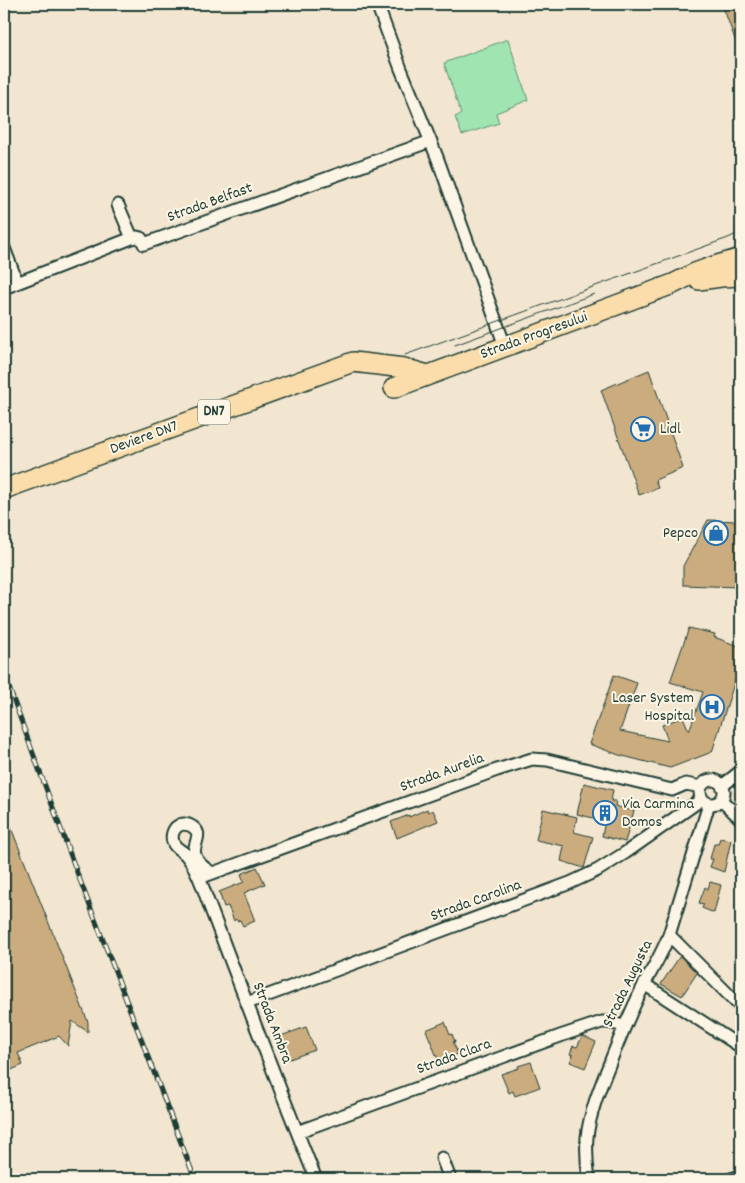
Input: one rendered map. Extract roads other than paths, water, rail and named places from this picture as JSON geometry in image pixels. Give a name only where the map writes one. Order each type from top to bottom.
[{"type":"main road","name":"Strada Progresului","points":[[394,388],[673,284],[695,272],[741,258]]},
{"type":"main road","name":"Strada Progresului","points":[[673,284],[721,276],[741,276]]},
{"type":"main road","name":"Deviere DN7","points":[[4,489],[353,362],[404,368],[428,375]]},
{"type":"street","points":[[377,4],[401,69],[444,174],[505,346]]},
{"type":"street","name":"Strada Belfast","points":[[4,288],[132,238],[141,238],[144,244],[431,142]]},
{"type":"street","points":[[118,205],[132,238]]},
{"type":"street","points":[[4,248],[17,282]]},
{"type":"street","name":"Strada Aurelia","points":[[199,878],[532,759],[547,760],[672,790],[686,784],[704,797]]},
{"type":"street","points":[[722,786],[741,770]]},
{"type":"street","points":[[711,780],[718,781],[722,786],[724,793],[721,800],[716,804],[704,797],[705,782],[711,780]]},
{"type":"street","name":"Strada Augusta","points":[[589,1179],[587,1138],[592,1112],[624,1026],[669,935],[704,797]]},
{"type":"street","name":"Strada Carolina","points":[[247,1003],[570,883],[598,870],[625,853],[704,797]]},
{"type":"street","points":[[721,800],[741,819]]},
{"type":"street","name":"Strada Ambra","points":[[212,873],[198,862],[195,855],[197,832],[188,825],[176,826],[172,833],[174,845],[185,854],[199,878],[316,1179]]},
{"type":"street","points":[[669,935],[741,1006]]},
{"type":"street","points":[[644,984],[741,1047]]},
{"type":"street","name":"Strada Clara","points":[[297,1132],[602,1022],[624,1026]]},
{"type":"street","points":[[442,1158],[450,1179]]},
{"type":"street","points":[[731,1179],[741,1176]]},
{"type":"tram line","points":[[405,355],[741,232]]},
{"type":"tram line","points":[[455,345],[594,294]]},
{"type":"railway","points":[[4,674],[73,862],[195,1179]]},
{"type":"place","name":"Lidl","points":[[643,429]]},
{"type":"place","name":"Pepco","points":[[716,533]]},
{"type":"place","name":"Laser System Hospital","points":[[712,707]]},
{"type":"place","name":"Via Carmina Domos","points":[[605,813]]}]
